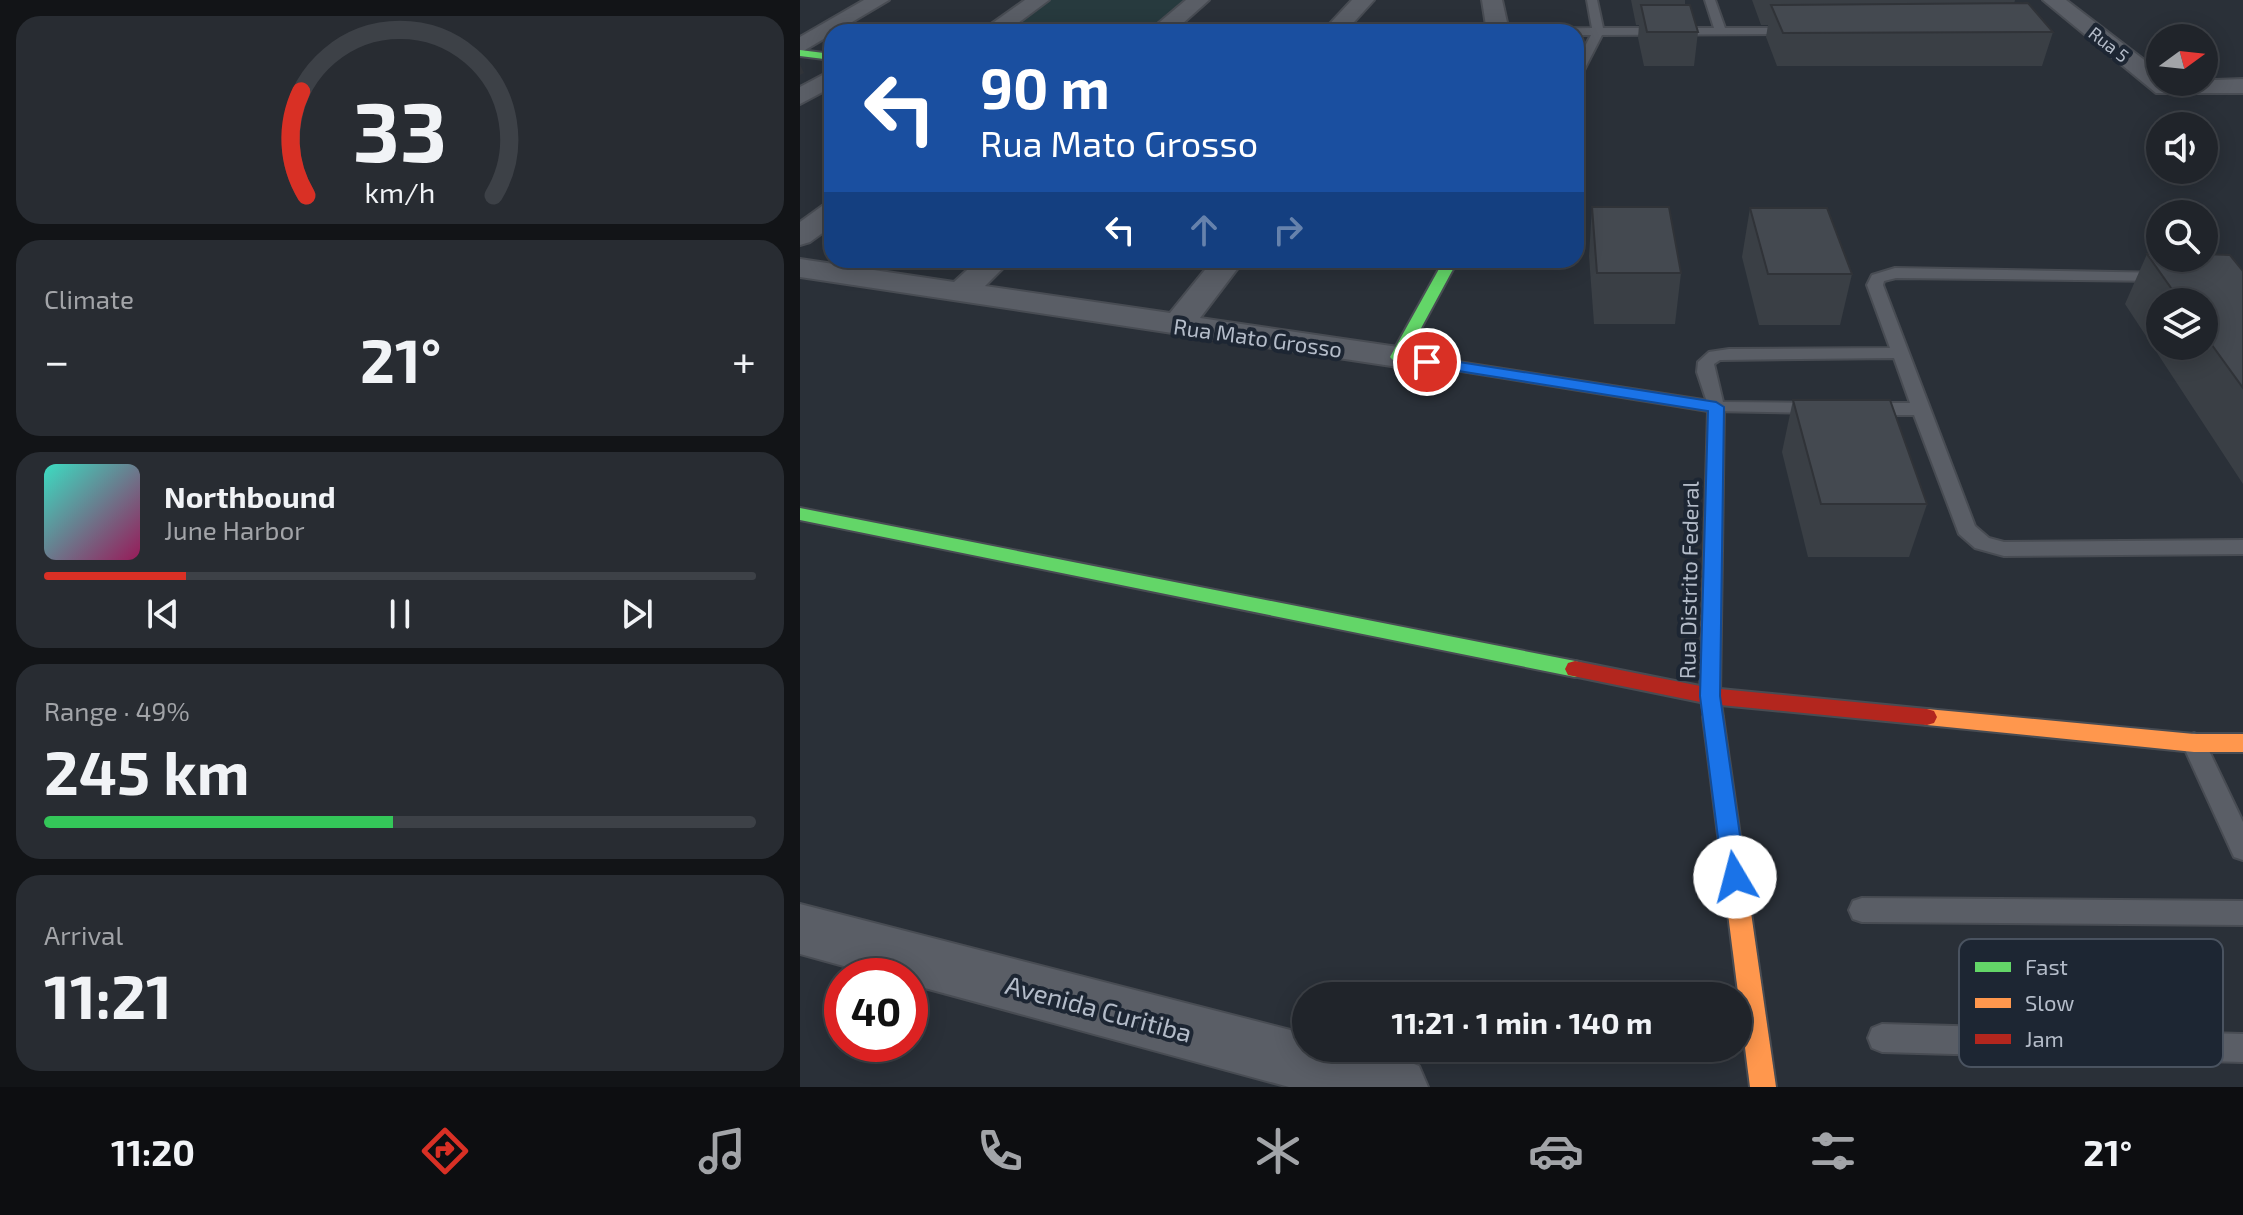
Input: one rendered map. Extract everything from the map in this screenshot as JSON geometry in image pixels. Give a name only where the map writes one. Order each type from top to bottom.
[{"type":"street","points":[[838,24],[879,0]]},
{"type":"street","points":[[1003,24],[1039,0]]},
{"type":"street","points":[[1169,24],[1199,0]]},
{"type":"street","points":[[1341,24],[1364,0]]},
{"type":"street","points":[[1492,0],[1498,24]]},
{"type":"street","name":"Rua 5","points":[[2053,0],[2165,88],[2243,86]]},
{"type":"street","points":[[800,46],[824,32]]},
{"type":"street","points":[[800,53],[824,56]]},
{"type":"street","points":[[800,97],[824,82]]},
{"type":"street","points":[[800,236],[824,218]]},
{"type":"street","name":"Rua Mato Grosso","points":[[800,268],[1716,407]]},
{"type":"street","points":[[959,294],[987,268]]},
{"type":"street","points":[[1177,326],[1223,268]]},
{"type":"street","points":[[1398,357],[1447,268]]},
{"type":"street","name":"Rua Distrito Federal","points":[[1716,407],[1710,696],[1763,1087]]},
{"type":"street","points":[[800,514],[1710,696],[2194,743],[2243,743]]},
{"type":"street","name":"Avenida Curitiba","points":[[800,929],[1398,1087]]},
{"type":"lane","points":[[1584,59],[1598,32],[1592,0]]},
{"type":"lane","points":[[1710,0],[1721,31]]},
{"type":"lane","points":[[1584,32],[1811,31]]},
{"type":"lane","points":[[2180,276],[1883,274],[1877,278],[1875,285],[1966,529],[1974,539],[1986,546],[2004,549],[2243,547]]},
{"type":"lane","points":[[1899,353],[1715,356],[1706,362],[1706,372],[1716,407],[1921,409]]},
{"type":"lane","points":[[2194,743],[2243,849]]},
{"type":"lane","points":[[1862,910],[2243,913]]},
{"type":"lane","points":[[1882,1038],[1959,1040]]},
{"type":"lane","points":[[2223,1047],[2243,1048]]},
{"type":"green space","points":[[1051,0],[1189,0],[1159,24],[1017,24]]},
{"type":"building","points":[[2028,3],[2053,32],[1783,33],[1771,5]]},
{"type":"building","points":[[1641,5],[1690,5],[1698,32],[1647,32]]},
{"type":"building","points":[[1592,207],[1669,207],[1681,273],[1597,273]]},
{"type":"building","points":[[1750,208],[1827,208],[1852,274],[1768,274]]},
{"type":"building","points":[[2218,255],[2230,255],[2243,271],[2243,388],[2218,353],[2218,288],[2171,288],[2160,272],[2218,272]]},
{"type":"building","points":[[1793,400],[1890,400],[1927,504],[1821,504]]},
{"type":"traffic: fast","points":[[800,53],[824,56]]},
{"type":"traffic: fast","points":[[1447,268],[1398,357],[1716,407],[1710,696],[1713,717]]},
{"type":"traffic: fast","points":[[800,514],[1575,669]]},
{"type":"traffic: slow","points":[[1713,717],[1763,1087]]},
{"type":"traffic: slow","points":[[1927,717],[2194,743],[2243,743]]},
{"type":"traffic: jam","points":[[1575,669],[1710,696],[1927,717]]},
{"type":"route","points":[[1427,362],[1716,407],[1710,696],[1735,877]]}]
